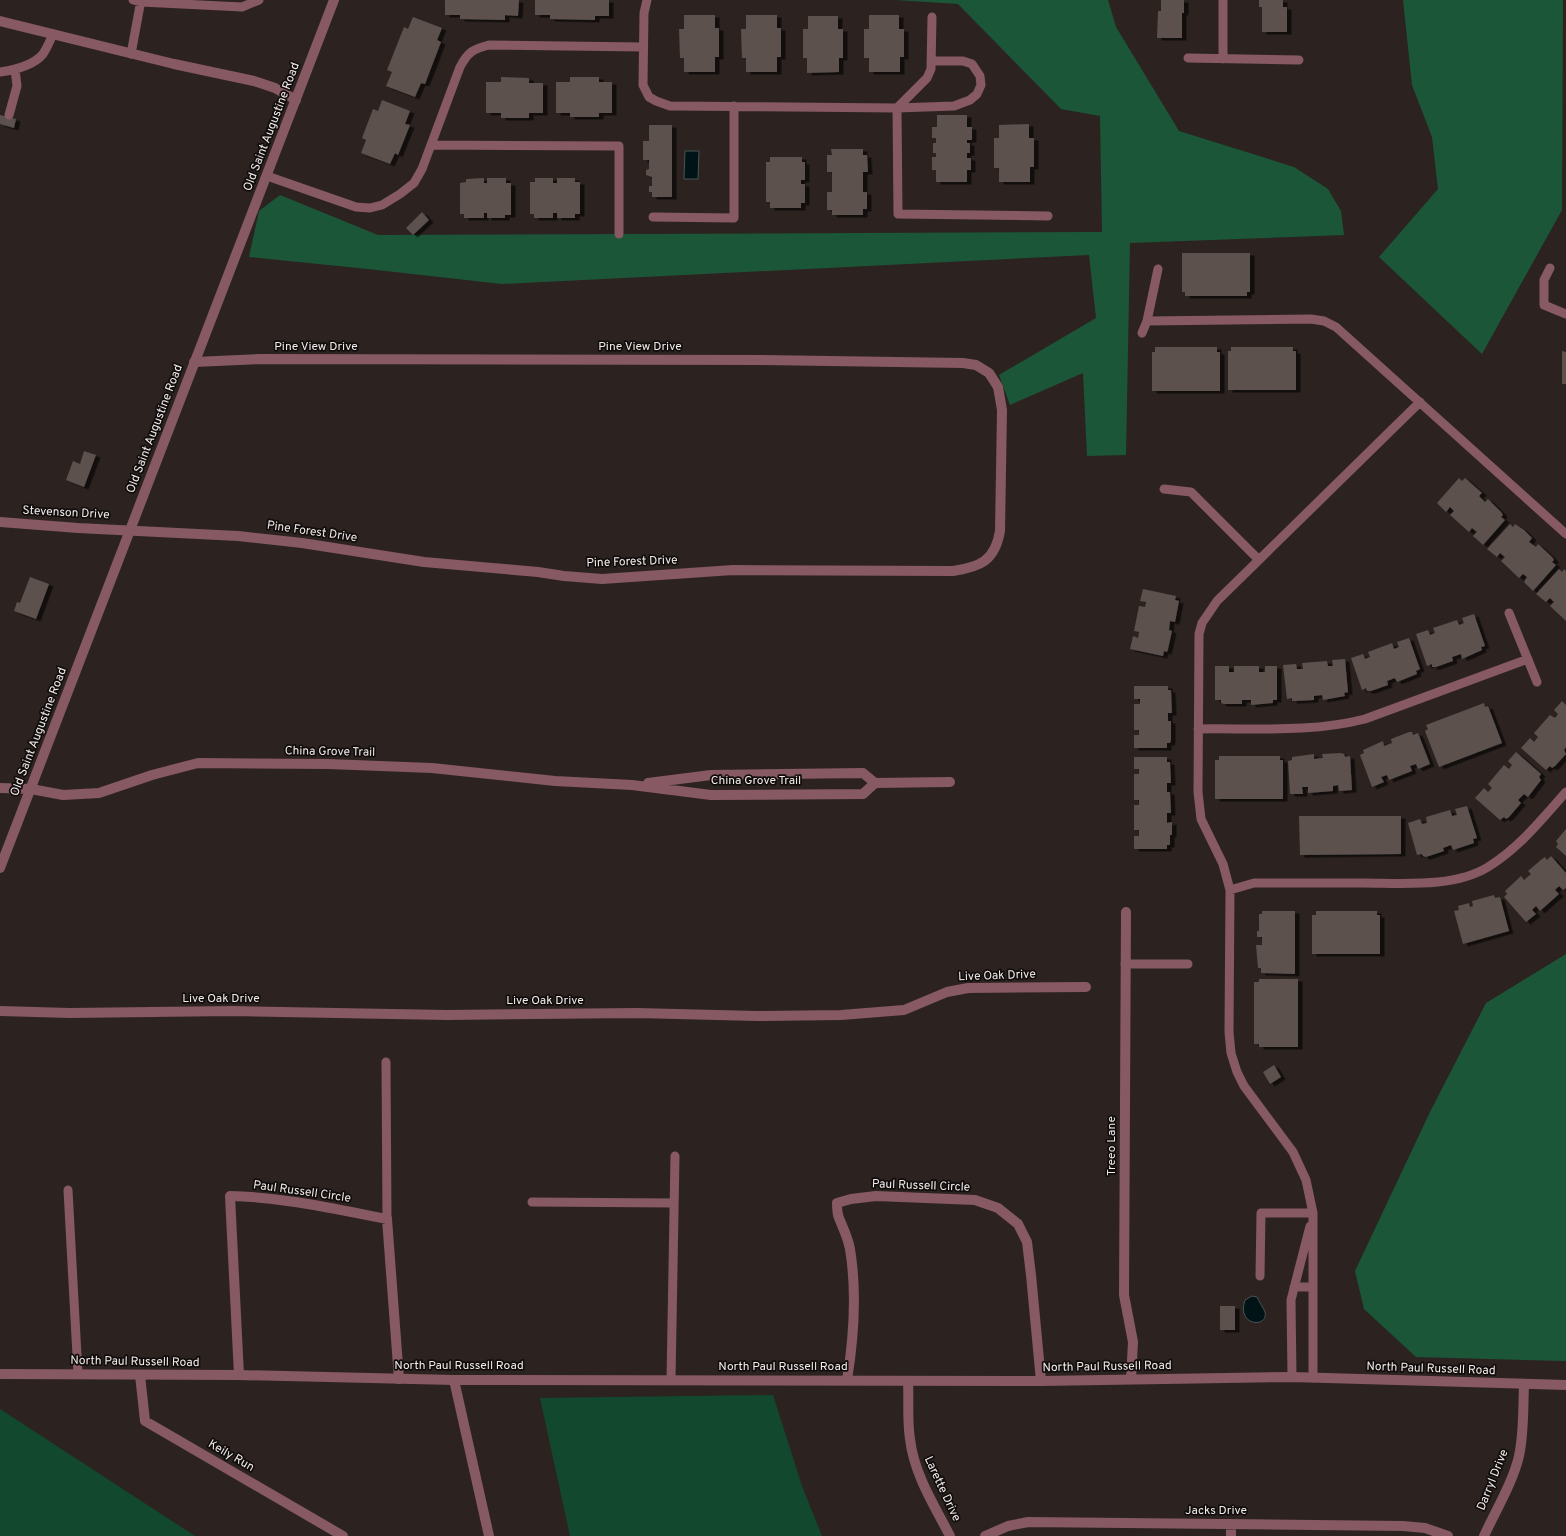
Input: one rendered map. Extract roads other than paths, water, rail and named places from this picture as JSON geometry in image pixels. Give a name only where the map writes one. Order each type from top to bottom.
[{"type":"street","name":"Old Saint Augustine Road","points":[[0,868],[334,0]]},
{"type":"street","points":[[0,21],[131,54],[254,81],[275,88],[296,100]]},
{"type":"street","name":"Pine View Drive","points":[[194,362],[259,360],[698,360],[963,363],[976,365],[989,373],[998,387],[1002,410],[1001,464]]},
{"type":"street","name":"Pine Forest Drive","points":[[130,530],[238,536],[302,543],[424,562],[602,579],[733,570],[953,571],[970,568],[986,561],[991,556],[998,541],[1000,531],[1001,464]]},
{"type":"street","name":"Stevenson Drive","points":[[0,522],[130,530]]},
{"type":"street","name":"China Grove Trail","points":[[0,788],[31,789],[64,795],[99,793],[152,775],[198,764],[328,764],[432,768],[555,781],[632,786],[711,795],[863,794],[875,783],[862,773],[711,775],[632,786]]},
{"type":"street","points":[[875,783],[950,782]]},
{"type":"street","name":"Treeo Lane","points":[[1126,912],[1124,1295],[1133,1342],[1131,1379]]},
{"type":"street","name":"Live Oak Drive","points":[[0,1011],[70,1013],[233,1012],[454,1015],[637,1013],[757,1016],[841,1015],[904,1010],[947,992],[968,988],[1086,987]]},
{"type":"street","name":"Paul Russell Circle","points":[[239,1376],[230,1196],[298,1202],[387,1219]]},
{"type":"street","name":"Paul Russell Circle","points":[[847,1380],[852,1329],[854,1277],[850,1247],[844,1228],[838,1217],[837,1203],[851,1199],[876,1196],[899,1196],[975,1200],[998,1208],[1018,1224],[1027,1242],[1041,1381]]},
{"type":"street","points":[[387,1219],[399,1379]]},
{"type":"street","name":"North Paul Russell Road","points":[[0,1374],[454,1380],[1041,1381],[1292,1377],[1524,1385],[1566,1385]]},
{"type":"street","name":"Keily Run","points":[[140,1375],[145,1421],[343,1536]]},
{"type":"street","points":[[454,1380],[489,1536]]},
{"type":"street","name":"Larette Drive","points":[[908,1381],[910,1439],[914,1460],[923,1484],[950,1536]]},
{"type":"street","name":"Darryl Drive","points":[[1484,1536],[1505,1492],[1519,1457],[1524,1385]]},
{"type":"street","name":"Jacks Drive","points":[[985,1536],[1008,1526],[1028,1522],[1403,1526],[1425,1528],[1448,1536]]},
{"type":"street","points":[[1231,1524],[1231,1536]]},
{"type":"lane","points":[[131,54],[138,1],[242,8],[259,0]]},
{"type":"lane","points":[[648,0],[644,13],[643,85],[649,97],[670,106],[897,108],[954,106],[970,100],[977,94],[981,85],[980,76],[972,64],[963,61],[931,61]]},
{"type":"lane","points":[[1223,0],[1223,59]]},
{"type":"lane","points":[[932,17],[931,69],[927,78],[897,108],[898,214],[1048,216]]},
{"type":"lane","points":[[0,72],[15,70],[42,55],[53,34]]},
{"type":"lane","points":[[267,176],[356,207],[370,208],[382,205],[414,183],[422,169],[460,67],[466,56],[476,48],[490,45],[643,48]]},
{"type":"lane","points":[[1188,58],[1299,60]]},
{"type":"lane","points":[[9,115],[17,86],[15,70]]},
{"type":"lane","points":[[653,217],[734,218],[734,106]]},
{"type":"lane","points":[[431,144],[618,146],[619,234]]},
{"type":"lane","points":[[1550,268],[1544,280],[1544,305],[1566,314]]},
{"type":"lane","points":[[1142,333],[1147,321],[1158,269]]},
{"type":"lane","points":[[1147,321],[1311,319],[1324,321],[1336,327],[1566,534]]},
{"type":"lane","points":[[1313,1378],[1313,1213],[1306,1180],[1293,1152],[1244,1086],[1237,1072],[1231,1053],[1229,1032],[1230,890],[1223,864],[1201,818],[1198,792],[1199,634],[1202,623],[1217,601],[1420,402]]},
{"type":"lane","points":[[1164,489],[1191,492],[1259,560]]},
{"type":"lane","points":[[1509,613],[1537,682]]},
{"type":"lane","points":[[1198,729],[1311,728],[1346,724],[1365,719],[1528,659]]},
{"type":"lane","points":[[1230,890],[1254,883],[1433,882],[1468,876],[1487,868],[1525,838],[1566,792]]},
{"type":"lane","points":[[1125,964],[1188,964]]},
{"type":"lane","points":[[386,1062],[387,1219]]},
{"type":"lane","points":[[671,1380],[675,1156]]},
{"type":"lane","points":[[68,1190],[78,1374]]},
{"type":"lane","points":[[532,1202],[674,1203]]},
{"type":"lane","points":[[1260,1276],[1261,1213],[1313,1213]]},
{"type":"lane","points":[[1292,1377],[1291,1300],[1313,1213]]},
{"type":"lane","points":[[1294,1287],[1313,1287]]}]
